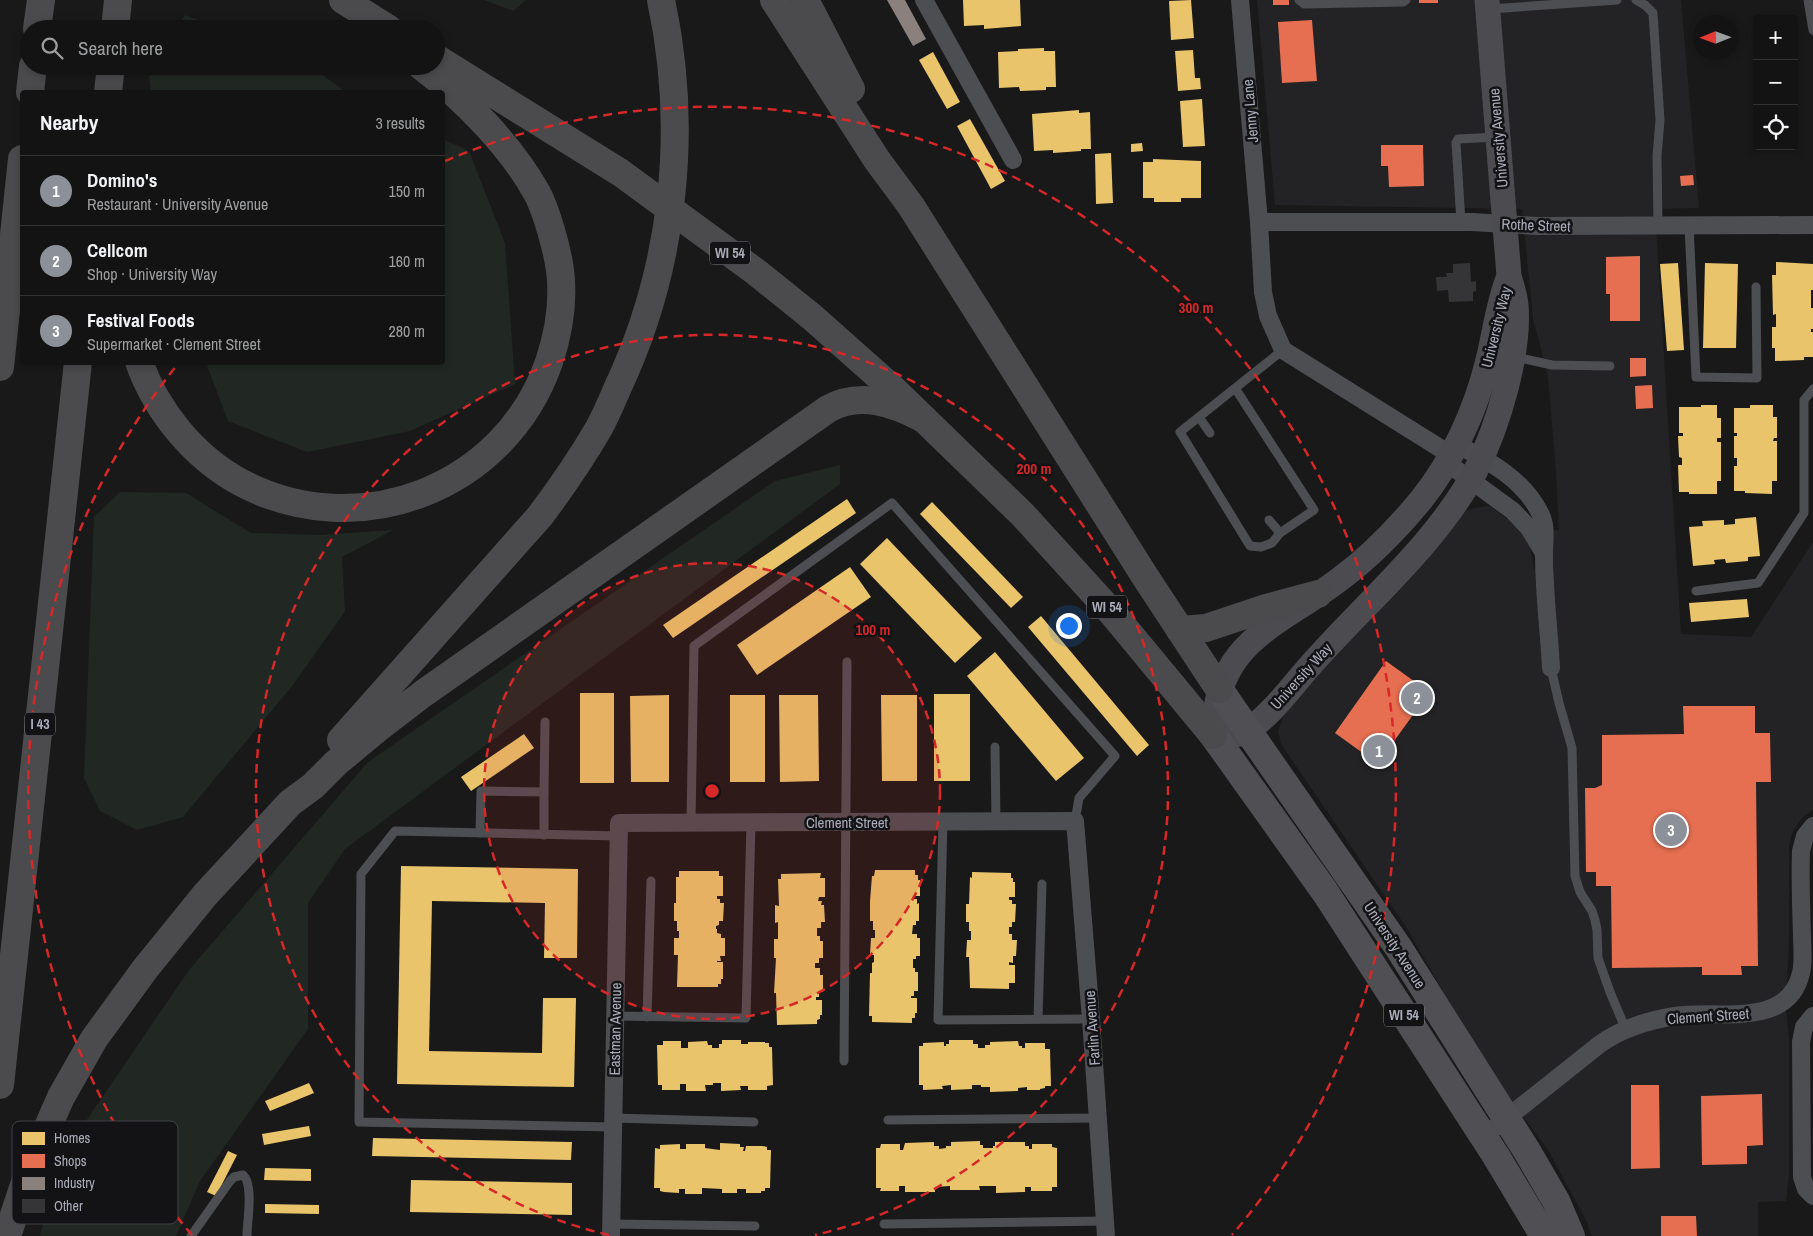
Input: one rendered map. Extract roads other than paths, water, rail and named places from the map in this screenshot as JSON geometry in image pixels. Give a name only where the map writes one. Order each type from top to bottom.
[{"type":"highway","points":[[38,20],[41,0]]},
{"type":"highway","points":[[116,20],[118,0]]},
{"type":"highway","points":[[133,20],[135,0]]},
{"type":"highway","points":[[50,1121],[61,1097],[94,1038],[145,969],[204,895],[290,803],[305,781],[540,516],[600,427],[631,359],[647,312],[658,271],[670,211],[675,151],[671,62],[661,0]]},
{"type":"highway","name":"WI 54","points":[[774,0],[877,160],[911,206],[1220,690]]},
{"type":"highway","points":[[805,0],[911,206]]},
{"type":"highway","points":[[347,2],[366,20]]},
{"type":"highway","points":[[347,2],[375,20]]},
{"type":"highway","name":"WI 54","points":[[445,64],[620,172],[812,317],[866,364],[994,486],[1053,548],[1140,645],[1213,735]]},
{"type":"highway","points":[[30,90],[32,75]]},
{"type":"highway","points":[[108,90],[110,75]]},
{"type":"highway","points":[[126,90],[127,75]]},
{"type":"highway","points":[[140,365],[158,404],[181,433],[206,459],[227,475],[280,500],[313,506],[348,508],[398,502],[447,484],[475,465],[499,444],[523,414],[546,370],[559,324],[560,269],[551,233],[538,195],[521,167],[479,118],[433,75]]},
{"type":"highway","points":[[0,366],[20,178]]},
{"type":"highway","name":"I 43","points":[[0,1085],[78,365]]},
{"type":"highway","points":[[290,803],[313,786],[336,763],[376,729],[424,693],[828,409],[844,402],[867,400],[892,405],[924,419]]},
{"type":"highway","points":[[1180,630],[1206,628],[1266,608],[1318,594]]},
{"type":"highway","points":[[7,1236],[12,1221]]},
{"type":"main road","name":"University Avenue","points":[[1487,4],[1509,276]]},
{"type":"main road","name":"University Way","points":[[1247,731],[1268,713],[1412,557],[1445,516],[1470,480],[1482,457],[1500,406],[1512,356],[1516,312],[1514,293],[1509,276]]},
{"type":"main road","name":"University Way","points":[[1213,735],[1214,714],[1220,690],[1232,663],[1254,638],[1266,628],[1356,567],[1390,535],[1422,498],[1451,454],[1468,420],[1481,387],[1501,300],[1509,276]]},
{"type":"main road","name":"University Avenue","points":[[1220,690],[1398,947],[1550,1190],[1571,1236]]},
{"type":"main road","points":[[1213,735],[1235,735],[1247,731]]},
{"type":"main road","name":"University Avenue","points":[[1213,735],[1325,892],[1483,1137],[1544,1236]]},
{"type":"street","points":[[924,0],[1013,160]]},
{"type":"street","name":"Jenny Lane","points":[[1240,0],[1259,222],[1263,292],[1268,316],[1283,350]]},
{"type":"street","name":"Rothe Street","points":[[1259,222],[1461,222],[1537,226],[1813,225]]},
{"type":"street","points":[[1283,350],[1451,454],[1470,480],[1517,514],[1544,553]]},
{"type":"street","points":[[1451,454],[1482,457],[1511,478],[1537,508],[1544,526],[1551,668]]},
{"type":"street","name":"Clement Street","points":[[619,829],[692,822],[1076,821]]},
{"type":"street","name":"Farlin Avenue","points":[[1076,821],[1105,1229]]},
{"type":"street","name":"Clement Street","points":[[1483,1137],[1600,1044],[1626,1030],[1675,1016],[1764,1011],[1775,1007],[1787,998],[1796,985],[1801,972],[1801,846],[1804,836],[1813,826]]},
{"type":"street","name":"Eastman Avenue","points":[[611,1230],[619,829]]},
{"type":"street","points":[[1811,1018],[1803,1030],[1801,1048],[1802,1177],[1806,1190],[1812,1196]]},
{"type":"lane","points":[[1299,0],[1304,4],[1403,2],[1406,0]]},
{"type":"lane","points":[[1487,4],[1617,0]]},
{"type":"lane","points":[[1636,0],[1653,13],[1660,120],[1657,156],[1658,226]]},
{"type":"lane","points":[[1808,0],[1813,30]]},
{"type":"lane","points":[[1461,222],[1456,143],[1458,139],[1498,137]]},
{"type":"lane","points":[[1689,226],[1696,377],[1757,378],[1756,287]]},
{"type":"lane","points":[[1235,388],[1314,510],[1280,533],[1272,543],[1261,548],[1250,546],[1180,432],[1199,416],[1283,350]]},
{"type":"lane","points":[[1512,356],[1552,365],[1610,366]]},
{"type":"lane","points":[[1696,591],[1758,583],[1804,513],[1804,400],[1813,389]]},
{"type":"lane","points":[[1199,416],[1210,433]]},
{"type":"lane","points":[[692,822],[694,646],[892,503],[1115,756],[1079,798],[1076,821]]},
{"type":"lane","points":[[1270,520],[1280,533]]},
{"type":"lane","points":[[844,1061],[847,662]]},
{"type":"lane","points":[[1551,668],[1572,748],[1575,876],[1580,892],[1592,911],[1595,920],[1598,958],[1626,1030]]},
{"type":"lane","points":[[544,835],[545,722]]},
{"type":"lane","points":[[995,747],[996,821]]},
{"type":"lane","points":[[480,833],[481,791],[544,792]]},
{"type":"lane","points":[[615,1016],[746,1018],[750,822]]},
{"type":"lane","points":[[943,822],[938,1020],[1091,1020]]},
{"type":"lane","points":[[619,829],[544,835],[395,831],[361,874],[359,1122],[754,1122]]},
{"type":"lane","points":[[647,1017],[651,881]]},
{"type":"lane","points":[[1038,1020],[1042,884]]},
{"type":"lane","points":[[888,1120],[1098,1118]]},
{"type":"lane","points":[[191,1236],[230,1181],[234,1177],[243,1175],[248,1180],[249,1188],[247,1236]]},
{"type":"lane","points":[[884,1224],[1105,1229]]},
{"type":"lane","points":[[611,1230],[755,1226]]},
{"type":"place","name":"Cellcom","points":[[1417,698]]},
{"type":"place","name":"Domino's","points":[[1379,751]]},
{"type":"place","name":"Festival Foods","points":[[1671,830]]}]
